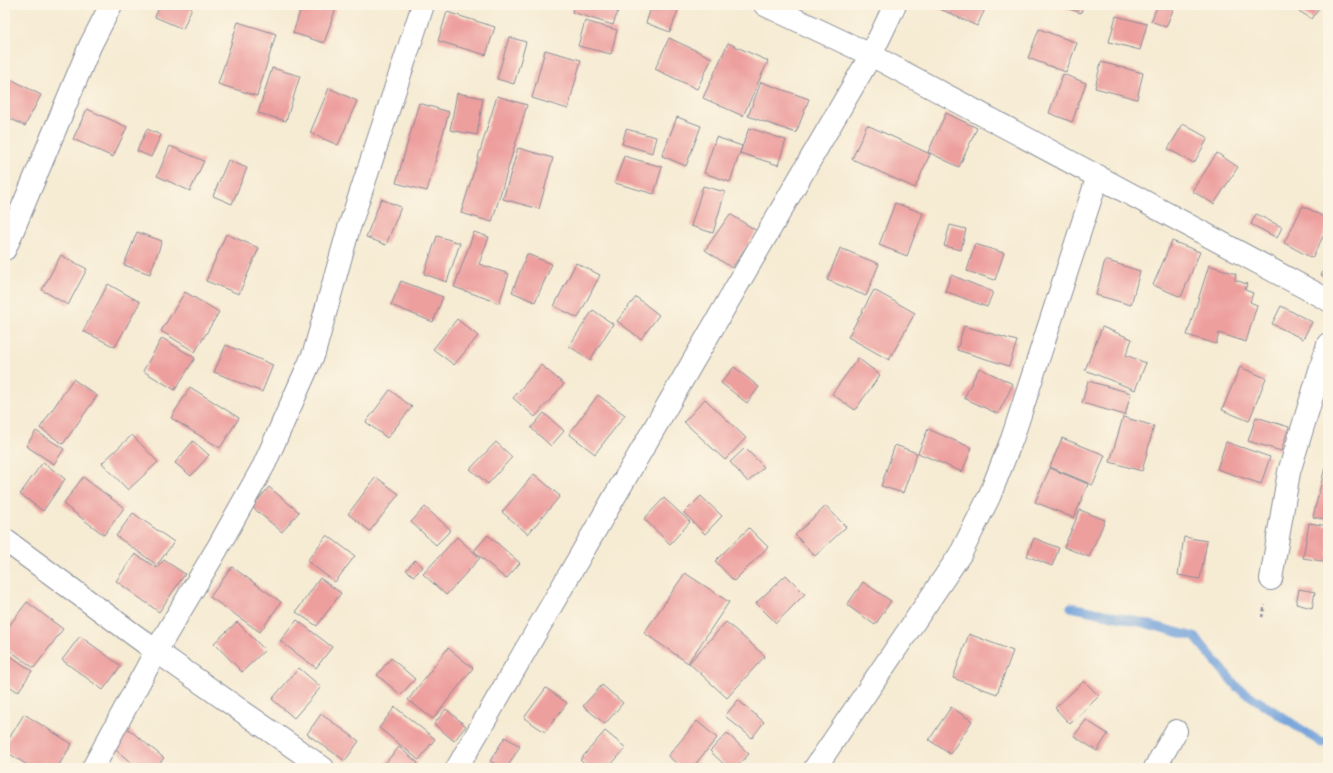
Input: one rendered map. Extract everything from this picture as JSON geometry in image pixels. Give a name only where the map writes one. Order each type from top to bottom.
[{"type":"street","points":[[5,249],[90,46],[111,5]]},
{"type":"street","points":[[93,768],[156,650],[217,549],[264,465],[314,353],[348,231],[423,5]]},
{"type":"street","points":[[766,5],[871,55],[1328,300]]},
{"type":"street","points":[[457,768],[871,55],[895,5]]},
{"type":"street","points":[[814,768],[961,553],[989,497],[1012,439],[1098,176]]},
{"type":"street","points":[[1271,579],[1289,472],[1328,344]]},
{"type":"street","points":[[5,540],[156,650],[323,768]]},
{"type":"street","points":[[1155,768],[1176,731]]},
{"type":"building","points":[[160,5],[193,5],[183,29],[155,17]]},
{"type":"building","points":[[302,5],[337,5],[324,43],[293,33]]},
{"type":"building","points":[[574,5],[620,5],[613,25],[572,12]]},
{"type":"building","points":[[652,5],[680,5],[670,32],[646,23]]},
{"type":"building","points":[[937,5],[987,5],[977,26],[936,7]]},
{"type":"building","points":[[1057,5],[1083,5],[1081,13]]},
{"type":"building","points":[[1158,5],[1175,5],[1166,27],[1151,21]]},
{"type":"building","points":[[1289,5],[1321,5],[1312,19]]},
{"type":"building","points":[[447,12],[495,27],[486,55],[438,41]]},
{"type":"building","points":[[1116,16],[1147,24],[1140,50],[1109,42]]},
{"type":"building","points":[[585,21],[617,30],[611,54],[578,46]]},
{"type":"building","points":[[238,22],[276,34],[257,96],[218,84]]},
{"type":"building","points":[[1039,29],[1077,43],[1066,72],[1028,58]]},
{"type":"building","points":[[509,37],[526,42],[514,84],[497,79]]},
{"type":"building","points":[[669,38],[712,58],[697,89],[655,69]]},
{"type":"building","points":[[728,43],[768,61],[743,116],[703,98]]},
{"type":"building","points":[[545,50],[581,60],[568,109],[532,98]]},
{"type":"building","points":[[1101,62],[1143,73],[1137,99],[1095,88]]},
{"type":"building","points":[[272,68],[300,76],[286,121],[258,113]]},
{"type":"building","points":[[1063,74],[1086,83],[1072,122],[1049,113]]},
{"type":"building","points":[[5,76],[41,95],[25,126],[5,116]]},
{"type":"building","points":[[761,82],[809,99],[796,133],[748,116]]},
{"type":"building","points":[[329,88],[357,101],[338,145],[310,133]]},
{"type":"building","points":[[457,93],[483,98],[477,135],[450,130]]},
{"type":"building","points":[[497,96],[527,105],[492,222],[461,213]]},
{"type":"building","points":[[419,103],[449,112],[427,191],[396,183]]},
{"type":"building","points":[[87,109],[127,127],[113,157],[73,139]]},
{"type":"building","points":[[946,113],[977,128],[959,167],[928,152]]},
{"type":"building","points":[[677,117],[701,126],[686,166],[662,156]]},
{"type":"building","points":[[1183,124],[1208,138],[1194,163],[1168,149]]},
{"type":"building","points":[[867,125],[930,154],[915,188],[852,159]]},
{"type":"building","points":[[749,128],[786,140],[778,165],[740,153]]},
{"type":"building","points":[[147,129],[161,135],[151,157],[137,151]]},
{"type":"building","points":[[626,129],[656,137],[652,153],[622,144]]},
{"type":"building","points":[[716,137],[742,146],[730,182],[704,173]]},
{"type":"building","points":[[170,146],[204,161],[190,191],[157,176]]},
{"type":"building","points":[[518,148],[553,158],[539,209],[503,199]]},
{"type":"building","points":[[1217,153],[1238,167],[1214,204],[1192,191]]},
{"type":"building","points":[[624,156],[662,167],[654,194],[615,183]]},
{"type":"building","points":[[228,160],[247,168],[232,204],[213,196]]},
{"type":"building","points":[[703,186],[725,192],[713,233],[691,226]]},
{"type":"building","points":[[381,199],[401,207],[386,245],[366,237]]},
{"type":"building","points":[[895,203],[923,213],[907,256],[879,245]]},
{"type":"building","points":[[1303,206],[1328,219],[1328,227],[1312,258],[1284,243]]},
{"type":"building","points":[[730,214],[757,231],[732,268],[705,250]]},
{"type":"building","points":[[1256,214],[1282,227],[1277,238],[1251,224]]},
{"type":"building","points":[[950,225],[966,229],[961,250],[944,246]]},
{"type":"building","points":[[137,232],[162,241],[150,274],[124,265]]},
{"type":"building","points":[[474,232],[489,237],[479,264],[509,274],[499,303],[454,287]]},
{"type":"building","points":[[226,234],[259,248],[239,294],[206,281]]},
{"type":"building","points":[[437,236],[460,243],[447,282],[424,274]]},
{"type":"building","points":[[1172,241],[1200,252],[1181,297],[1153,285]]},
{"type":"building","points":[[975,244],[1004,253],[995,280],[967,271]]},
{"type":"building","points":[[840,248],[879,264],[866,296],[827,280]]},
{"type":"building","points":[[527,254],[552,264],[535,302],[512,292]]},
{"type":"building","points":[[61,255],[87,269],[68,305],[42,290]]},
{"type":"building","points":[[1105,260],[1140,271],[1131,305],[1096,295]]},
{"type":"building","points":[[576,263],[600,275],[578,318],[554,306]]},
{"type":"building","points":[[1328,263],[1328,279],[1321,275]]},
{"type":"building","points":[[1209,265],[1236,274],[1235,280],[1247,284],[1245,290],[1253,293],[1250,302],[1257,305],[1246,342],[1219,333],[1216,344],[1187,335]]},
{"type":"building","points":[[951,275],[993,292],[987,307],[945,291]]},
{"type":"building","points":[[401,281],[443,297],[433,322],[391,305]]},
{"type":"building","points":[[108,284],[140,302],[115,347],[83,331]]},
{"type":"building","points":[[874,290],[915,313],[889,360],[848,337]]},
{"type":"building","points":[[185,292],[219,312],[195,352],[161,331]]},
{"type":"building","points":[[636,297],[659,315],[641,339],[617,321]]},
{"type":"building","points":[[1281,306],[1312,322],[1303,339],[1272,324]]},
{"type":"building","points":[[593,310],[613,324],[590,360],[569,346]]},
{"type":"building","points":[[457,319],[478,336],[454,365],[433,349]]},
{"type":"building","points":[[964,326],[1017,341],[1009,366],[957,350]]},
{"type":"building","points":[[1102,327],[1132,339],[1126,355],[1146,363],[1135,390],[1085,370]]},
{"type":"building","points":[[162,338],[195,358],[175,390],[143,371]]},
{"type":"building","points":[[226,345],[273,365],[262,392],[214,372]]},
{"type":"building","points":[[858,358],[880,375],[855,410],[832,394]]},
{"type":"building","points":[[541,365],[564,384],[535,417],[513,398]]},
{"type":"building","points":[[734,367],[759,387],[747,403],[721,383]]},
{"type":"building","points":[[1240,367],[1266,378],[1249,421],[1222,410]]},
{"type":"building","points":[[979,368],[1013,384],[998,414],[964,398]]},
{"type":"building","points":[[73,379],[97,396],[63,444],[40,428]]},
{"type":"building","points":[[1088,381],[1131,393],[1125,415],[1082,403]]},
{"type":"building","points":[[190,387],[239,418],[220,448],[171,418]]},
{"type":"building","points":[[390,390],[412,407],[387,438],[366,422]]},
{"type":"building","points":[[598,395],[625,415],[595,454],[569,434]]},
{"type":"building","points":[[705,399],[746,438],[725,460],[684,422]]},
{"type":"building","points":[[544,413],[564,431],[551,446],[531,428]]},
{"type":"building","points":[[1123,417],[1154,426],[1142,471],[1110,462]]},
{"type":"building","points":[[1256,417],[1289,427],[1281,451],[1248,441]]},
{"type":"building","points":[[928,429],[972,448],[962,472],[918,453]]},
{"type":"building","points":[[36,431],[64,449],[54,464],[26,446]]},
{"type":"building","points":[[132,435],[158,462],[128,490],[102,463]]},
{"type":"building","points":[[1062,438],[1105,455],[1093,485],[1050,467]]},
{"type":"building","points":[[193,441],[209,455],[191,476],[175,463]]},
{"type":"building","points":[[496,442],[512,457],[488,484],[470,469]]},
{"type":"building","points":[[1226,442],[1270,457],[1261,484],[1217,469]]},
{"type":"building","points":[[895,445],[917,453],[903,493],[881,486]]},
{"type":"building","points":[[745,448],[764,467],[748,482],[730,462]]},
{"type":"building","points":[[43,462],[65,479],[43,511],[20,494]]},
{"type":"building","points":[[1325,467],[1328,468],[1328,520],[1313,517]]},
{"type":"building","points":[[1050,468],[1088,484],[1074,518],[1035,502]]},
{"type":"building","points":[[534,474],[560,496],[528,534],[502,512]]},
{"type":"building","points":[[83,477],[124,508],[104,535],[63,504]]},
{"type":"building","points":[[376,477],[399,494],[370,531],[348,514]]},
{"type":"building","points":[[269,487],[299,512],[282,532],[252,507]]},
{"type":"building","points":[[701,496],[722,516],[705,534],[684,513]]},
{"type":"building","points":[[664,498],[690,522],[670,544],[644,519]]},
{"type":"building","points":[[826,506],[846,527],[815,556],[795,535]]},
{"type":"building","points":[[425,507],[451,530],[436,545],[411,522]]},
{"type":"building","points":[[1080,510],[1105,520],[1089,557],[1064,547]]},
{"type":"building","points":[[133,513],[174,542],[157,565],[116,536]]},
{"type":"building","points":[[1309,523],[1328,526],[1328,562],[1303,558]]},
{"type":"building","points":[[749,528],[768,547],[734,581],[715,561]]},
{"type":"building","points":[[327,535],[355,556],[335,582],[307,561]]},
{"type":"building","points":[[488,535],[520,563],[506,579],[474,551]]},
{"type":"building","points":[[457,537],[480,558],[446,595],[423,574]]},
{"type":"building","points":[[1184,537],[1207,541],[1200,579],[1178,575]]},
{"type":"building","points":[[1034,538],[1059,548],[1052,566],[1027,556]]},
{"type":"building","points":[[135,554],[157,568],[164,560],[185,574],[159,612],[116,581]]},
{"type":"building","points":[[415,560],[423,567],[414,576],[406,570]]},
{"type":"building","points":[[232,567],[281,602],[260,632],[210,597]]},
{"type":"building","points":[[685,573],[729,602],[688,663],[644,633]]},
{"type":"building","points":[[786,575],[805,594],[776,623],[756,603]]},
{"type":"building","points":[[320,578],[341,593],[317,626],[296,612]]},
{"type":"building","points":[[863,582],[891,601],[875,625],[847,605]]},
{"type":"building","points":[[1299,589],[1315,592],[1312,608],[1296,604]]},
{"type":"building","points":[[27,602],[63,629],[34,668],[5,647],[5,631]]},
{"type":"building","points":[[297,620],[332,647],[316,668],[280,641]]},
{"type":"building","points":[[237,622],[265,650],[242,672],[214,643]]},
{"type":"building","points":[[726,622],[765,656],[727,698],[689,663]]},
{"type":"building","points":[[969,634],[1013,651],[997,694],[953,678]]},
{"type":"building","points":[[80,636],[121,666],[103,690],[62,660]]},
{"type":"building","points":[[448,648],[473,668],[433,719],[408,700]]},
{"type":"building","points":[[5,652],[32,671],[18,692],[5,683]]},
{"type":"building","points":[[391,658],[415,679],[401,695],[377,675]]},
{"type":"building","points":[[299,668],[321,687],[294,718],[272,699]]},
{"type":"building","points":[[1084,681],[1099,696],[1070,724],[1055,708]]},
{"type":"building","points":[[602,685],[623,703],[605,724],[583,706]]},
{"type":"building","points":[[546,688],[567,703],[545,732],[524,718]]},
{"type":"building","points":[[738,700],[764,722],[752,738],[725,716]]},
{"type":"building","points":[[395,707],[435,739],[419,760],[379,728]]},
{"type":"building","points":[[951,707],[972,721],[950,754],[929,740]]},
{"type":"building","points":[[446,709],[466,726],[454,741],[434,724]]},
{"type":"building","points":[[24,714],[72,744],[57,768],[32,768],[5,751],[5,745]]},
{"type":"building","points":[[321,714],[359,741],[345,761],[307,734]]},
{"type":"building","points":[[1086,720],[1108,734],[1097,751],[1074,736]]},
{"type":"building","points":[[697,721],[717,738],[692,768],[682,768],[668,756]]},
{"type":"building","points":[[127,728],[164,758],[155,768],[138,768],[112,747]]},
{"type":"building","points":[[605,731],[626,748],[608,768],[589,768],[580,760]]},
{"type":"building","points":[[727,733],[749,754],[736,768],[728,768],[710,751]]},
{"type":"building","points":[[505,737],[520,746],[507,768],[502,768],[490,761]]},
{"type":"building","points":[[399,747],[418,763],[414,768],[381,768]]},
{"type":"waterway","points":[[1071,607],[1136,621],[1195,637],[1237,687],[1322,743],[1328,742]]}]
